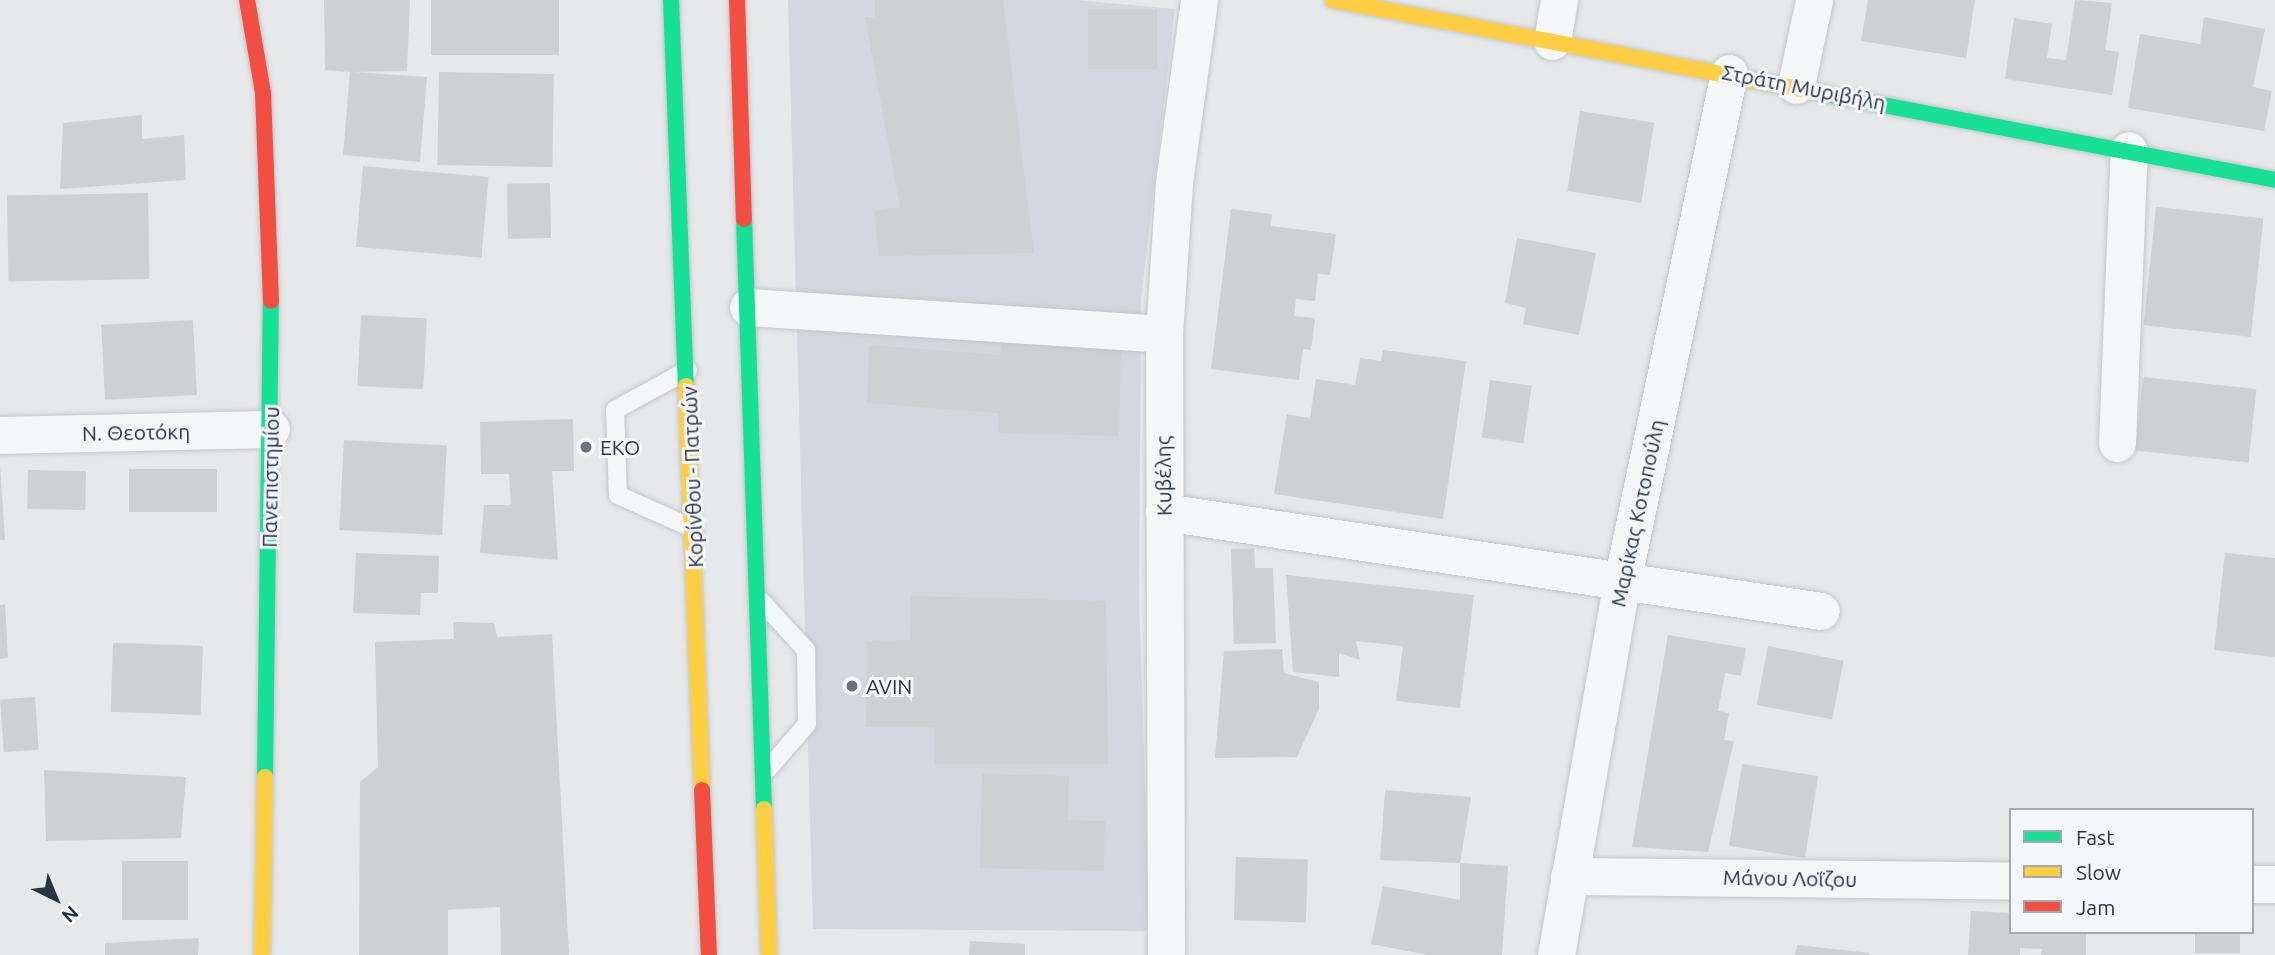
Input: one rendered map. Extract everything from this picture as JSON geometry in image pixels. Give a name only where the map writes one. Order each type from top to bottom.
[{"type":"main road","name":"Πανεπιστημίου","points":[[247,0],[267,134],[271,429],[262,955]]},
{"type":"main road","name":"Κορίνθου - Πατρών","points":[[671,0],[688,370],[709,955]]},
{"type":"main road","points":[[737,0],[748,307],[752,591],[769,955]]},
{"type":"main road","name":"Στράτη Μυριβήλη","points":[[1333,0],[1796,85],[2275,180]]},
{"type":"street","name":"Κυβέλης","points":[[1166,955],[1164,334],[1174,183],[1199,0]]},
{"type":"street","points":[[1552,41],[1559,0]]},
{"type":"street","points":[[1796,85],[1814,0]]},
{"type":"street","name":"Μαρίκας Κοτοπούλη","points":[[1556,955],[1622,582],[1729,73]]},
{"type":"street","points":[[2117,443],[2129,150]]},
{"type":"street","points":[[748,307],[1164,334]]},
{"type":"street","name":"Ν. Θεοτόκη","points":[[0,435],[271,429]]},
{"type":"street","points":[[1164,512],[1821,611]]},
{"type":"street","name":"Μάνου Λοΐζου","points":[[1569,876],[2009,881]]},
{"type":"street","points":[[2254,884],[2275,884]]},
{"type":"lane","points":[[688,370],[615,410],[615,422],[618,495],[694,529]]},
{"type":"lane","points":[[752,591],[806,650],[807,724],[760,778]]},
{"type":"shaded area","points":[[788,0],[1076,0],[1175,9],[1141,300],[1139,597],[1150,931],[813,929]]},
{"type":"building","points":[[324,0],[410,0],[407,71],[354,72],[427,77],[420,162],[343,155],[350,72],[325,70]]},
{"type":"building","points":[[431,0],[559,0],[559,55],[431,55]]},
{"type":"building","points":[[875,0],[1003,0],[1034,253],[879,256],[874,211],[900,207],[865,17],[875,17]]},
{"type":"building","points":[[1868,0],[1975,0],[1966,58],[1861,41]]},
{"type":"building","points":[[2075,0],[2112,3],[2105,50],[2119,52],[2112,95],[2005,79],[2014,18],[2052,24],[2047,58],[2066,60]]},
{"type":"building","points":[[1088,9],[1157,9],[1157,69],[1088,69]]},
{"type":"building","points":[[2204,17],[2265,29],[2253,87],[2272,91],[2264,131],[2128,108],[2140,34],[2200,44]]},
{"type":"building","points":[[439,72],[554,74],[552,167],[437,165]]},
{"type":"building","points":[[1580,111],[1654,123],[1641,203],[1567,191]]},
{"type":"building","points":[[142,115],[142,139],[184,135],[186,180],[60,189],[63,123]]},
{"type":"building","points":[[363,166],[489,177],[481,258],[356,247]]},
{"type":"building","points":[[550,183],[551,238],[508,239],[507,184]]},
{"type":"building","points":[[148,193],[150,279],[9,281],[7,195]]},
{"type":"building","points":[[2156,207],[2263,218],[2251,337],[2144,325]]},
{"type":"building","points":[[1231,209],[1272,214],[1271,226],[1336,234],[1330,275],[1318,274],[1315,301],[1296,299],[1294,316],[1315,318],[1311,350],[1303,349],[1299,380],[1211,369]]},
{"type":"building","points":[[1517,238],[1596,253],[1579,335],[1523,324],[1526,308],[1505,303]]},
{"type":"building","points":[[361,315],[427,318],[423,389],[357,386]]},
{"type":"building","points":[[193,320],[197,395],[105,400],[101,325]]},
{"type":"building","points":[[1001,340],[1121,349],[1119,436],[998,433],[999,413],[867,403],[869,345],[1000,355]]},
{"type":"building","points":[[1383,350],[1466,361],[1443,519],[1274,494],[1287,414],[1310,418],[1316,379],[1355,385],[1360,358],[1381,361]]},
{"type":"building","points":[[2143,377],[2256,389],[2249,463],[2135,451]]},
{"type":"building","points":[[1490,380],[1532,386],[1524,443],[1482,437]]},
{"type":"building","points":[[573,419],[574,471],[552,471],[558,560],[480,553],[484,505],[511,505],[509,474],[481,474],[480,422]]},
{"type":"building","points":[[344,440],[447,445],[442,535],[339,530]]},
{"type":"building","points":[[0,465],[5,540],[0,540]]},
{"type":"building","points":[[129,469],[217,469],[217,512],[129,512]]},
{"type":"building","points":[[28,470],[86,471],[85,510],[27,509]]},
{"type":"building","points":[[1254,548],[1255,568],[1273,568],[1276,643],[1234,644],[1231,549]]},
{"type":"building","points":[[356,553],[439,556],[438,593],[421,593],[420,615],[353,613]]},
{"type":"building","points":[[2225,553],[2275,558],[2275,657],[2214,650]]},
{"type":"building","points":[[1286,575],[1474,595],[1460,708],[1396,701],[1403,646],[1356,641],[1360,660],[1339,653],[1339,677],[1293,672]]},
{"type":"building","points":[[911,596],[1106,601],[1108,764],[935,764],[935,727],[866,727],[867,641],[910,640]]},
{"type":"building","points":[[5,604],[8,658],[0,659],[0,605]]},
{"type":"building","points":[[453,622],[494,623],[497,637],[552,634],[569,955],[501,955],[500,907],[448,910],[448,955],[359,955],[360,782],[378,767],[375,642],[454,639]]},
{"type":"building","points":[[1668,635],[1746,648],[1741,676],[1725,673],[1718,711],[1729,713],[1724,740],[1734,741],[1708,852],[1632,847]]},
{"type":"building","points":[[113,643],[203,646],[201,715],[111,712]]},
{"type":"building","points":[[1768,646],[1844,661],[1832,720],[1757,705]]},
{"type":"building","points":[[1282,649],[1284,673],[1319,682],[1319,709],[1297,757],[1215,758],[1224,651]]},
{"type":"building","points":[[35,697],[39,750],[4,752],[0,699]]},
{"type":"building","points":[[1742,764],[1818,776],[1805,858],[1729,846]]},
{"type":"building","points":[[44,770],[186,777],[181,838],[46,841]]},
{"type":"building","points":[[982,774],[1069,776],[1068,820],[1105,821],[1104,871],[980,868]]},
{"type":"building","points":[[1385,790],[1471,797],[1460,863],[1380,860]]},
{"type":"building","points":[[1236,857],[1308,860],[1306,922],[1234,920]]},
{"type":"building","points":[[122,861],[188,861],[188,920],[122,920]]},
{"type":"building","points":[[1460,863],[1508,866],[1502,955],[1428,955],[1371,944],[1383,886],[1460,900]]},
{"type":"building","points":[[1971,911],[2009,913],[2009,934],[2086,934],[2086,955],[2041,955],[2042,949],[2020,948],[2020,955],[1968,955]]},
{"type":"building","points":[[2195,934],[2240,934],[2240,953],[2195,953]]},
{"type":"building","points":[[199,938],[198,955],[105,955],[105,943]]},
{"type":"building","points":[[970,941],[1025,944],[1025,955],[969,955]]},
{"type":"building","points":[[1797,945],[1870,953],[1795,955]]},
{"type":"traffic: fast","points":[[671,0],[686,386]]},
{"type":"traffic: fast","points":[[1820,93],[2275,180]]},
{"type":"traffic: fast","points":[[744,219],[764,809]]},
{"type":"traffic: fast","points":[[265,777],[271,301]]},
{"type":"traffic: slow","points":[[1333,0],[1820,93]]},
{"type":"traffic: slow","points":[[686,386],[702,790]]},
{"type":"traffic: slow","points":[[262,955],[265,777]]},
{"type":"traffic: slow","points":[[764,809],[769,955]]},
{"type":"traffic: jam","points":[[247,0],[263,93],[271,301]]},
{"type":"traffic: jam","points":[[737,0],[744,219]]},
{"type":"traffic: jam","points":[[702,790],[709,955]]},
{"type":"place","name":"EKO","points":[[586,447]]},
{"type":"place","name":"AVIN","points":[[852,686]]}]
